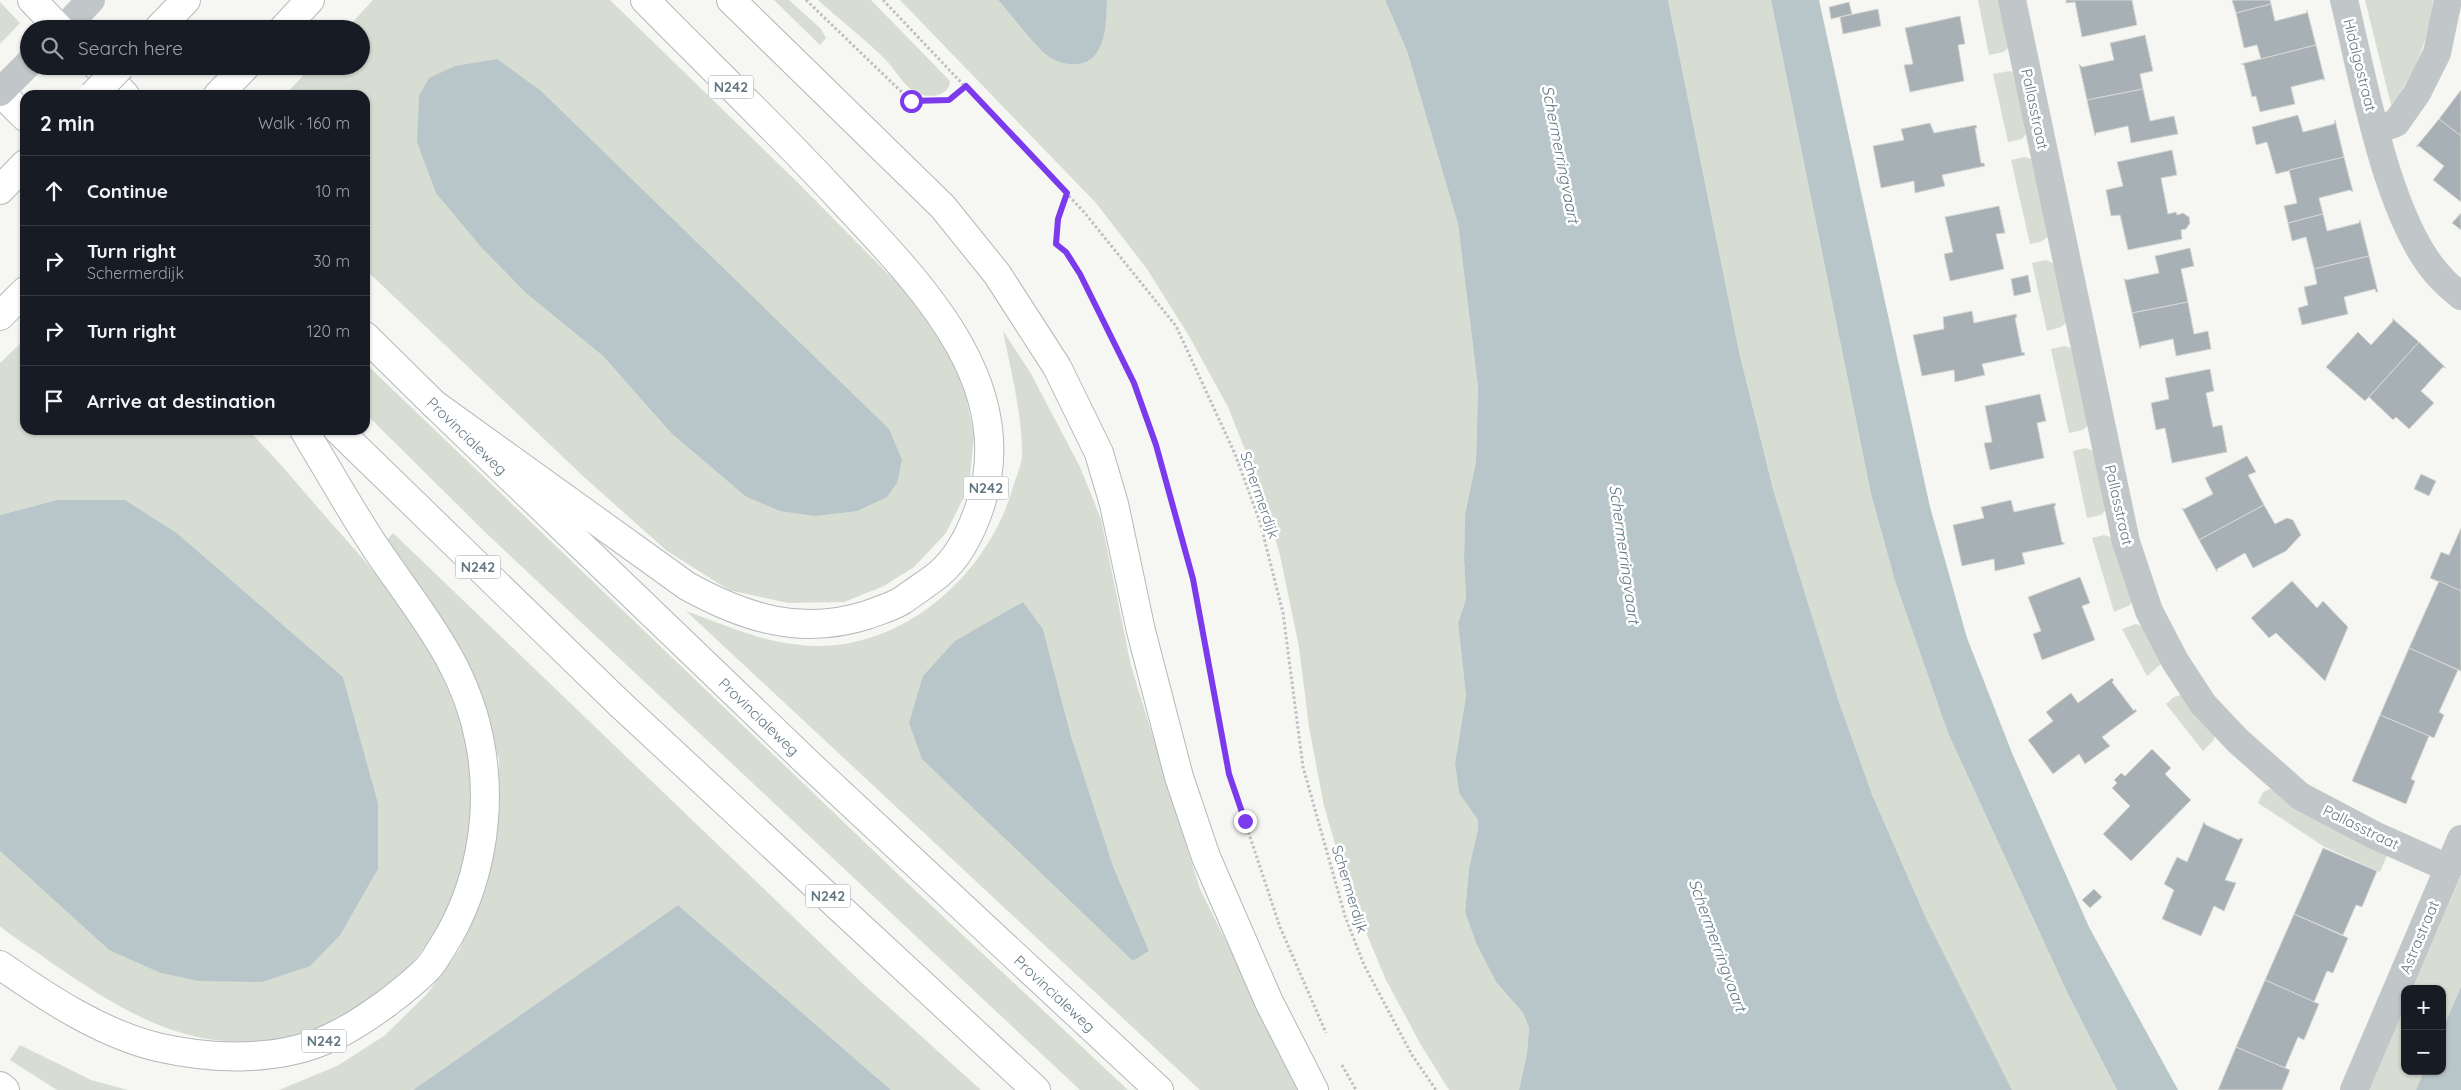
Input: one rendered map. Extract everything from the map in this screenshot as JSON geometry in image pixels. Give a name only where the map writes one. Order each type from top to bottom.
[{"type":"main road","points":[[32,0],[53,20]]},
{"type":"main road","points":[[167,20],[186,0]]},
{"type":"main road","points":[[291,20],[310,0]]},
{"type":"main road","name":"N242","points":[[434,404],[687,586],[710,599],[756,618],[806,625],[846,621],[895,606],[941,572],[972,532],[986,488],[991,449],[985,407],[971,364],[946,324],[903,266],[817,174],[645,0]]},
{"type":"main road","points":[[731,0],[943,207],[997,274],[1056,367],[1099,453],[1114,504],[1142,631],[1179,777],[1206,857],[1269,1002],[1314,1090]]},
{"type":"main road","points":[[106,75],[120,90]]},
{"type":"main road","points":[[98,90],[112,75]]},
{"type":"main road","points":[[223,90],[237,75]]},
{"type":"main road","points":[[0,92],[20,112]]},
{"type":"main road","points":[[0,190],[20,169]]},
{"type":"main road","points":[[2,314],[20,296]]},
{"type":"main road","name":"Provincialeweg","points":[[370,341],[805,760],[1159,1090]]},
{"type":"main road","name":"N242","points":[[0,965],[36,990],[124,1036],[158,1047],[202,1054],[252,1056],[308,1046],[330,1039],[359,1024],[404,990],[430,967],[454,927],[473,882],[483,829],[484,780],[480,743],[464,688],[444,646],[423,613],[376,549],[307,435]]},
{"type":"main road","name":"N242","points":[[343,435],[620,704],[1036,1090]]},
{"type":"main road","points":[[0,1086],[5,1090]]},
{"type":"street","points":[[71,20],[91,0]]},
{"type":"street","name":"Pallasstraat","points":[[2012,0],[2126,542],[2149,611],[2175,661],[2204,704],[2238,741],[2300,796],[2374,835],[2448,868]]},
{"type":"street","name":"Hidalgostraat","points":[[2344,0],[2399,207],[2418,246],[2440,278],[2461,296]]},
{"type":"street","name":"Hidalgostraat","points":[[2377,130],[2396,123],[2417,93],[2437,53],[2448,0]]},
{"type":"street","points":[[0,92],[20,72]]},
{"type":"street","name":"Astrastraat","points":[[2354,1090],[2461,839]]},
{"type":"path","points":[[806,0],[911,101],[949,100],[966,86]]},
{"type":"path","name":"Schermerdijk","points":[[883,0],[1067,193],[1127,262],[1176,326],[1235,454],[1260,522],[1283,613],[1303,767],[1345,916],[1364,965],[1412,1055],[1436,1090]]},
{"type":"path","points":[[1067,193],[1058,219],[1056,244],[1066,252],[1080,274],[1134,383],[1156,445],[1193,579],[1229,774],[1280,926],[1329,1039]]},
{"type":"path","points":[[1338,1056],[1356,1090]]},
{"type":"shaded area","points":[[373,0],[610,0],[795,180],[912,298],[944,346],[964,387],[974,435],[969,487],[946,533],[914,567],[884,586],[844,602],[788,603],[729,590],[667,551],[584,477],[370,274],[370,90],[290,90],[304,75],[370,75],[370,20],[354,20]],"holes":[[[527,294],[902,460],[745,496],[671,433],[603,356]]]},
{"type":"shaded area","points":[[774,0],[789,0],[821,29],[826,38],[820,45]]},
{"type":"shaded area","points":[[818,0],[871,0],[950,81],[949,87],[941,94],[930,96],[913,91],[877,51]]},
{"type":"shaded area","points":[[900,0],[998,0],[1048,57],[1105,27],[1107,0],[1385,0],[1407,51],[1458,224],[1478,387],[1476,462],[1465,514],[1464,559],[1466,599],[1458,623],[1466,696],[1455,763],[1459,793],[1478,820],[1478,829],[1469,868],[1465,912],[1476,943],[1496,982],[1523,1013],[1529,1027],[1527,1054],[1519,1090],[1449,1090],[1421,1045],[1386,980],[1349,892],[1324,806],[1309,727],[1299,647],[1280,555],[1258,482],[1228,407],[1189,336],[1147,269],[1096,203]]},
{"type":"shaded area","points":[[1668,0],[1771,0],[1871,494],[1895,581],[1948,733],[2067,992],[2117,1090],[2012,1090],[1926,918],[1873,797],[1839,702],[1773,489],[1740,356]]},
{"type":"shaded area","points":[[1978,0],[2001,0],[2008,48],[2003,52],[1989,55]]},
{"type":"shaded area","points":[[2365,0],[2433,0],[2428,29],[2420,56],[2400,93],[2391,105]]},
{"type":"shaded area","points":[[0,2],[20,23],[0,44]]},
{"type":"shaded area","points":[[2010,71],[2016,75],[2026,134],[2022,139],[2008,142],[1993,74]]},
{"type":"shaded area","points":[[2025,157],[2032,159],[2048,237],[2040,242],[2030,244],[2011,160]]},
{"type":"shaded area","points":[[2046,260],[2055,264],[2066,323],[2061,327],[2047,331],[2032,263]]},
{"type":"shaded area","points":[[1003,331],[1030,372],[1080,467],[1101,519],[1131,666],[1200,889],[1300,1090],[1200,1090],[686,611],[765,639],[816,646],[850,643],[882,634],[912,619],[940,599],[964,575],[985,548],[1001,518],[1020,467],[1022,439],[1020,423]],"holes":[[[1023,603],[1043,629],[1071,736],[1113,866],[1149,951],[1133,961]]]},
{"type":"shaded area","points":[[20,344],[20,435],[253,435],[385,585],[418,630],[432,654],[456,709],[464,735],[473,794],[468,851],[449,906],[419,955],[379,995],[331,1024],[275,1040],[215,1040],[192,1036],[149,1021],[128,1011],[68,974],[0,926],[0,851],[109,950],[341,934],[378,869],[378,803],[343,677],[178,534],[57,500],[0,515],[0,363]]},
{"type":"shaded area","points":[[2065,346],[2071,348],[2088,425],[2083,430],[2069,433],[2051,349]]},
{"type":"shaded area","points":[[370,368],[903,879],[1128,1090],[1080,1090],[486,533],[370,418]]},
{"type":"shaded area","points":[[2086,448],[2093,451],[2106,510],[2101,515],[2087,518],[2073,451]]},
{"type":"shaded area","points":[[393,533],[861,982],[981,1090],[891,1090],[678,905],[413,1090],[279,1090],[337,1066],[384,1036],[427,994],[460,949],[487,884],[499,815],[499,759],[477,683],[447,627],[387,540]]},
{"type":"shaded area","points":[[2104,535],[2113,538],[2132,599],[2130,605],[2114,612],[2092,538]]},
{"type":"shaded area","points":[[2136,624],[2145,628],[2162,663],[2147,676],[2122,629]]},
{"type":"shaded area","points":[[2181,695],[2215,734],[2214,740],[2203,751],[2166,704],[2174,697]]},
{"type":"shaded area","points":[[2270,789],[2389,851],[2380,872],[2323,846],[2258,803],[2263,792]]},
{"type":"shaded area","points":[[2461,876],[2461,987],[2446,1021],[2446,985],[2414,985]]},
{"type":"shaded area","points":[[2401,1014],[2401,1075],[2422,1075],[2416,1090],[2368,1090]]},
{"type":"shaded area","points":[[20,1045],[91,1080],[128,1090],[57,1090],[10,1060]]},
{"type":"water","points":[[998,0],[1107,0],[1103,40],[1097,52],[1087,61],[1068,64],[1055,60],[1037,46]]},
{"type":"water","name":"Schermerringvaart","points":[[1385,0],[1668,0],[1740,356],[1773,489],[1839,702],[1873,797],[1926,918],[2012,1090],[1519,1090],[1527,1054],[1529,1027],[1523,1013],[1496,982],[1476,943],[1465,912],[1469,868],[1478,829],[1478,820],[1459,793],[1455,763],[1466,696],[1458,623],[1466,599],[1464,559],[1465,514],[1476,462],[1478,387],[1458,224],[1407,51]]},
{"type":"water","points":[[1771,0],[1819,0],[1930,507],[1967,638],[2012,753],[2089,927],[2178,1090],[2117,1090],[2067,992],[1948,733],[1895,581],[1871,494]]},
{"type":"water","points":[[497,59],[541,91],[889,429],[902,460],[897,483],[887,497],[857,511],[815,516],[780,511],[745,496],[671,433],[603,356],[527,294],[482,248],[436,193],[417,142],[419,96],[429,78],[455,66]]},
{"type":"water","points":[[57,500],[125,500],[178,534],[343,677],[378,803],[378,869],[341,934],[310,966],[262,982],[199,981],[161,973],[109,950],[0,851],[0,515]]},
{"type":"water","points":[[1023,602],[1043,629],[1071,736],[1113,866],[1149,951],[1133,961],[922,759],[909,723],[923,676],[955,641]]},
{"type":"water","points":[[678,905],[891,1090],[413,1090]]},
{"type":"water","points":[[2461,987],[2461,1090],[2416,1090],[2422,1075],[2446,1075],[2446,1021]]},
{"type":"building","points":[[2066,0],[2132,0],[2137,25],[2082,37],[2075,2],[2066,3]]},
{"type":"building","points":[[2232,0],[2270,0],[2271,4],[2236,13]]},
{"type":"building","points":[[1849,2],[1852,14],[1831,19],[1829,7]]},
{"type":"building","points":[[2271,4],[2275,21],[2306,13],[2307,10],[2316,45],[2261,59],[2257,45],[2244,48],[2236,13]]},
{"type":"building","points":[[1878,9],[1881,26],[1843,34],[1840,17]]},
{"type":"building","points":[[1960,16],[1965,44],[1958,45],[1964,81],[1910,92],[1904,65],[1913,64],[1905,28]]},
{"type":"building","points":[[2145,35],[2153,71],[2140,74],[2143,89],[2087,100],[2079,64],[2082,67],[2114,60],[2110,43]]},
{"type":"building","points":[[2316,45],[2325,81],[2323,79],[2291,87],[2295,104],[2260,112],[2256,96],[2252,97],[2244,65],[2241,64]]},
{"type":"building","points":[[2143,89],[2150,121],[2174,116],[2178,134],[2131,143],[2128,126],[2096,133],[2095,136],[2087,100]]},
{"type":"building","points":[[2461,90],[2461,136],[2439,119]]},
{"type":"building","points":[[2298,115],[2303,132],[2334,124],[2335,120],[2344,157],[2276,174],[2267,142],[2256,145],[2252,127]]},
{"type":"building","points":[[2439,119],[2461,136],[2461,202],[2433,180],[2444,166],[2419,146],[2416,147]]},
{"type":"building","points":[[1930,123],[1934,133],[1976,125],[1981,163],[1984,163],[1985,166],[1942,175],[1945,186],[1915,193],[1914,181],[1881,188],[1873,146],[1904,140],[1901,129]]},
{"type":"building","points":[[2172,150],[2177,175],[2161,178],[2168,214],[2176,212],[2177,215],[2183,213],[2189,217],[2190,223],[2186,229],[2181,230],[2182,239],[2128,250],[2120,215],[2111,216],[2106,190],[2123,186],[2117,162]]},
{"type":"building","points":[[2344,157],[2353,192],[2350,190],[2319,198],[2323,214],[2288,223],[2284,206],[2297,203],[2289,170]]},
{"type":"building","points":[[1999,206],[2005,233],[1996,234],[2004,269],[1950,281],[1944,254],[1953,252],[1945,217]]},
{"type":"building","points":[[2461,213],[2461,230],[2452,223]]},
{"type":"building","points":[[2323,214],[2327,231],[2359,223],[2360,220],[2369,256],[2314,269],[2306,237],[2292,241],[2288,223]]},
{"type":"building","points":[[2190,248],[2194,266],[2181,269],[2188,302],[2132,313],[2124,278],[2126,280],[2159,273],[2155,256]]},
{"type":"building","points":[[2369,256],[2378,292],[2375,289],[2344,297],[2348,314],[2302,325],[2298,308],[2308,305],[2304,287],[2317,284],[2314,269]]},
{"type":"building","points":[[2028,275],[2031,292],[2014,296],[2011,279]]},
{"type":"building","points":[[2188,302],[2194,334],[2208,331],[2211,349],[2176,356],[2173,339],[2141,346],[2140,349],[2132,313]]},
{"type":"building","points":[[1972,311],[1974,323],[2016,314],[2017,317],[2015,318],[2022,353],[2024,352],[2025,355],[1982,364],[1985,375],[1955,382],[1954,370],[1922,376],[1913,335],[1944,329],[1943,317]]},
{"type":"building","points":[[2392,318],[2419,342],[2365,401],[2326,367],[2358,332],[2371,345],[2393,321]]},
{"type":"building","points":[[2419,342],[2446,368],[2443,367],[2421,391],[2434,403],[2409,429],[2396,417],[2393,420],[2369,397]]},
{"type":"building","points":[[2210,369],[2214,391],[2206,393],[2211,418],[2213,427],[2222,425],[2227,452],[2172,463],[2165,428],[2156,430],[2151,403],[2169,399],[2165,378]]},
{"type":"building","points":[[2040,394],[2046,421],[2037,423],[2044,458],[1990,470],[1984,443],[1992,442],[1985,406]]},
{"type":"building","points":[[2247,456],[2256,472],[2248,475],[2264,505],[2199,540],[2182,508],[2184,509],[2213,494],[2205,478]]},
{"type":"building","points":[[2421,474],[2436,481],[2429,496],[2414,489]]},
{"type":"building","points":[[2011,500],[2014,512],[2055,503],[2056,506],[2054,506],[2062,542],[2065,544],[2022,553],[2025,564],[1995,571],[1994,559],[1962,566],[1953,525],[1984,518],[1981,507]]},
{"type":"building","points":[[2264,505],[2275,524],[2287,518],[2293,520],[2301,535],[2286,551],[2253,568],[2245,553],[2217,569],[2217,572],[2199,540]]},
{"type":"building","points":[[2461,528],[2461,591],[2430,578],[2441,552],[2449,555]]},
{"type":"building","points":[[2080,577],[2090,603],[2082,606],[2095,640],[2042,660],[2033,634],[2041,631],[2028,597]]},
{"type":"building","points":[[2292,581],[2317,608],[2323,601],[2348,627],[2325,681],[2276,633],[2269,638],[2251,618]]},
{"type":"building","points":[[2439,581],[2461,591],[2461,671],[2409,648]]},
{"type":"building","points":[[2409,648],[2458,670],[2439,712],[2444,715],[2434,738],[2380,715]]},
{"type":"building","points":[[2112,678],[2114,680],[2112,682],[2134,711],[2135,709],[2137,711],[2102,737],[2110,746],[2085,764],[2079,754],[2053,774],[2028,740],[2053,721],[2046,712],[2071,693],[2078,703]]},
{"type":"building","points":[[2380,715],[2429,736],[2411,779],[2415,781],[2406,804],[2352,781]]},
{"type":"building","points":[[2152,749],[2171,768],[2165,774],[2191,800],[2131,861],[2103,834],[2130,806],[2112,788],[2117,783],[2114,780],[2121,773],[2125,776]]},
{"type":"building","points":[[2204,822],[2206,825],[2239,840],[2240,838],[2243,839],[2225,880],[2236,883],[2224,911],[2214,906],[2201,936],[2162,919],[2174,890],[2164,884],[2177,857],[2187,862]]},
{"type":"building","points":[[2323,848],[2377,871],[2362,907],[2356,905],[2343,935],[2294,914]]},
{"type":"building","points":[[2094,889],[2102,897],[2090,908],[2082,900]]},
{"type":"building","points":[[2294,914],[2348,938],[2333,973],[2327,971],[2314,1002],[2265,980]]},
{"type":"building","points":[[2265,980],[2319,1004],[2304,1040],[2298,1037],[2285,1068],[2236,1047]]},
{"type":"building","points":[[2236,1047],[2290,1070],[2282,1090],[2218,1090]]},
{"type":"route","points":[[911,101],[949,100],[966,86],[1067,193],[1058,219],[1056,244],[1066,252],[1080,274],[1134,383],[1156,445],[1193,579],[1204,630],[1229,774],[1245,821]]}]
